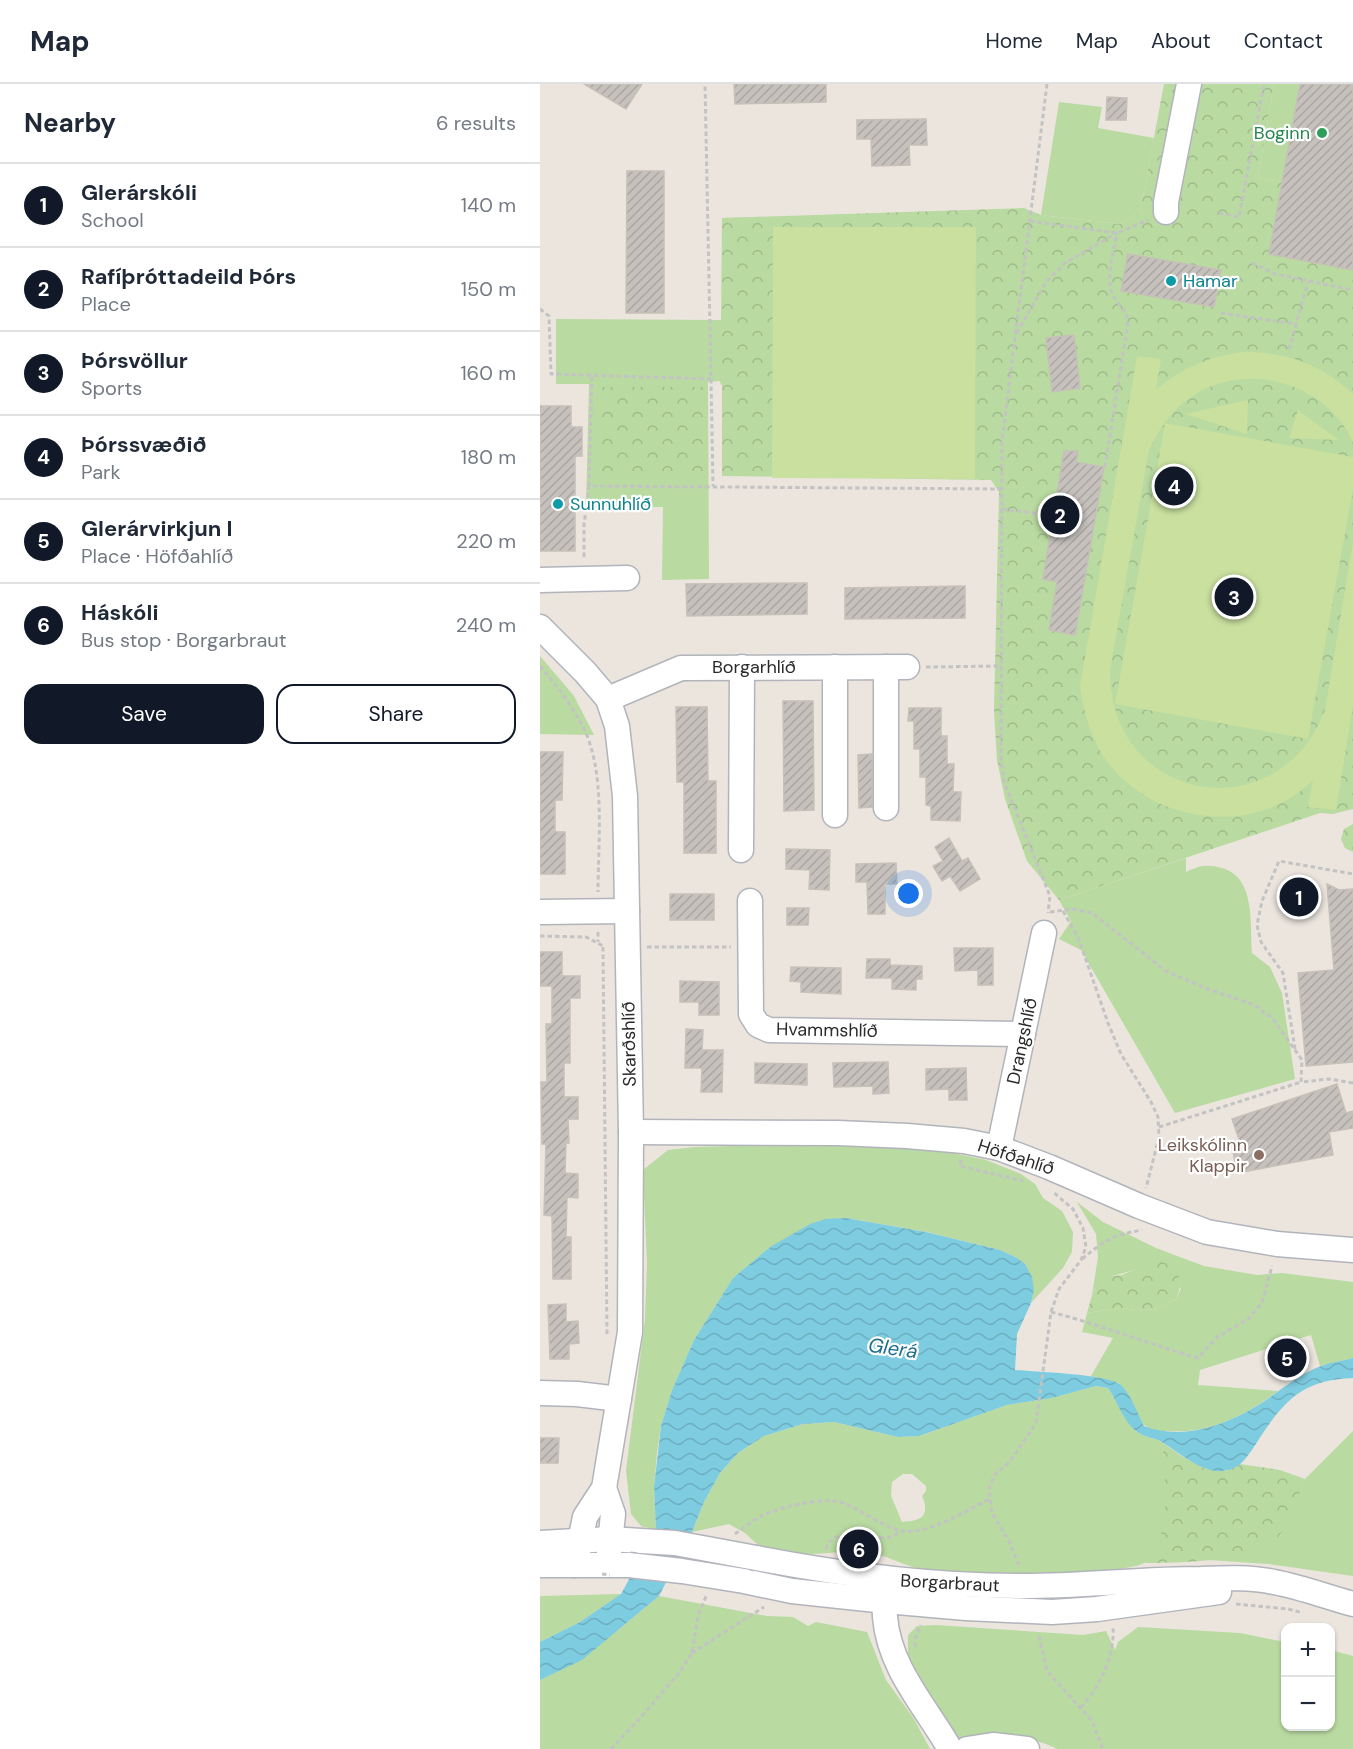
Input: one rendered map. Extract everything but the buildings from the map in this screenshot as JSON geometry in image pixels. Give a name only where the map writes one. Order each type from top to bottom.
[{"type":"street","points":[[1166,212],[1189,84]]},
{"type":"street","points":[[540,580],[627,578]]},
{"type":"street","name":"Skarðshlíð","points":[[540,627],[585,672],[608,699],[617,726],[625,796],[631,1132],[630,1332],[604,1488],[585,1516],[578,1541],[575,1565]]},
{"type":"street","points":[[741,850],[742,667]]},
{"type":"street","points":[[835,667],[835,815]]},
{"type":"street","points":[[886,808],[897,667]]},
{"type":"street","name":"Borgarhlíð","points":[[608,699],[681,668],[897,667]]},
{"type":"street","name":"Hvammshlíð","points":[[750,901],[751,1014],[758,1025],[770,1030],[1023,1034]]},
{"type":"street","points":[[540,912],[627,911]]},
{"type":"street","name":"Drangshlíð","points":[[999,1148],[1046,923]]},
{"type":"street","name":"Höfðahlíð","points":[[631,1132],[838,1133],[964,1141],[999,1148],[1207,1232],[1277,1244],[1353,1250]]},
{"type":"street","points":[[540,1393],[577,1394],[619,1399]]},
{"type":"street","name":"Skarðshlíð","points":[[604,1488],[613,1514],[610,1539],[619,1565]]},
{"type":"street","name":"Borgarbraut","points":[[540,1543],[610,1539],[675,1544],[826,1571],[886,1590]]},
{"type":"street","name":"Borgarbraut","points":[[540,1565],[619,1565],[682,1571],[792,1591],[886,1590],[952,1584],[1084,1585],[1170,1579],[1233,1578],[1273,1582],[1353,1604]]},
{"type":"street","points":[[886,1590],[885,1617],[896,1660],[912,1690],[950,1749]]},
{"type":"street","points":[[967,1749],[993,1745],[1027,1749]]},
{"type":"path","points":[[705,84],[712,486]]},
{"type":"path","points":[[1046,923],[1050,896],[1004,782],[1001,756],[1002,441],[1047,84]]},
{"type":"path","points":[[1218,213],[1239,217],[1264,84]]},
{"type":"path","points":[[1016,336],[1046,282],[1065,263],[1117,233],[1166,212]]},
{"type":"path","points":[[1030,221],[1117,233]]},
{"type":"path","points":[[1105,467],[1128,323],[1127,314],[1115,299],[1111,289],[1117,233]]},
{"type":"path","points":[[1252,263],[1275,274],[1353,290]]},
{"type":"path","points":[[1289,349],[1308,282]]},
{"type":"path","points":[[540,309],[549,316]]},
{"type":"path","points":[[1221,313],[1296,324]]},
{"type":"path","points":[[540,316],[549,316]]},
{"type":"path","points":[[549,316],[551,374],[711,379]]},
{"type":"path","points":[[584,579],[584,525],[589,486],[592,375]]},
{"type":"path","points":[[589,486],[1002,489]]},
{"type":"path","points":[[1002,509],[1042,514]]},
{"type":"path","points":[[540,666],[560,690],[583,726],[598,776],[598,942]]},
{"type":"path","points":[[897,667],[1002,666]]},
{"type":"path","points":[[1295,1050],[1283,973],[1261,942],[1257,925],[1262,901],[1279,861],[1353,874]]},
{"type":"path","points":[[1046,923],[1063,911],[1072,909],[1092,913],[1167,971],[1205,988],[1255,1005],[1273,1019],[1302,1060],[1301,1082]]},
{"type":"path","points":[[1063,911],[1078,937],[1121,1054],[1158,1117],[1156,1148],[1145,1190]]},
{"type":"path","points":[[540,936],[586,937],[603,947],[607,1342]]},
{"type":"path","points":[[603,947],[750,947]]},
{"type":"path","points":[[1159,1127],[1301,1082],[1329,1080],[1353,1083]]},
{"type":"path","points":[[1050,1190],[1073,1209],[1083,1228],[1086,1247],[1081,1260]]},
{"type":"path","points":[[1021,1569],[1009,1541],[992,1513],[989,1488],[995,1474],[1009,1463],[1036,1423],[1047,1334],[1059,1289],[1081,1260],[1103,1241],[1141,1230]]},
{"type":"path","points":[[1052,1312],[1198,1358],[1217,1337],[1248,1319],[1262,1303],[1272,1266]]},
{"type":"path","points":[[826,1571],[826,1549],[836,1536],[888,1538],[903,1531]]},
{"type":"path","points":[[692,1653],[739,1622],[772,1604]]},
{"type":"path","points":[[1231,1604],[1288,1609],[1308,1614]]},
{"type":"path","points":[[1081,1707],[1092,1695],[1104,1669],[1114,1640],[1112,1619]]},
{"type":"path","points":[[1039,1636],[1047,1671],[1092,1721],[1103,1749]]},
{"type":"green space","points":[[1164,84],[1274,84],[1258,178],[1282,182],[1300,84],[1353,84],[1353,809],[1333,814],[1320,813],[1059,900],[1027,861],[1005,799],[997,760],[994,711],[999,492],[991,480],[722,476],[722,218],[1024,208],[1041,215],[1120,224],[1140,212]]},
{"type":"green space","points":[[1274,84],[1300,84],[1282,182],[1258,178]]},
{"type":"green space","points":[[1059,102],[1102,107],[1098,128],[1154,138],[1140,212],[1120,224],[1041,215]]},
{"type":"green space","points":[[772,217],[721,386],[720,381],[708,382],[709,579],[662,580],[663,507],[586,507],[589,384],[556,384],[556,319],[721,320],[722,218]]},
{"type":"green space","points":[[773,227],[976,227],[975,479],[772,478]]},
{"type":"green space","points":[[1244,352],[1289,357],[1316,368],[1341,384],[1353,394],[1353,442],[1341,422],[1325,405],[1285,384],[1263,379],[1240,379],[1217,384],[1188,399],[1168,418],[1149,450],[1110,670],[1117,715],[1136,749],[1165,773],[1199,786],[1236,787],[1271,775],[1302,749],[1325,710],[1353,542],[1353,706],[1336,810],[1308,807],[1313,780],[1289,799],[1262,811],[1233,816],[1203,816],[1174,809],[1147,797],[1123,779],[1103,756],[1091,731],[1083,704],[1080,686],[1137,356],[1161,359],[1156,389],[1197,364]]},
{"type":"green space","points":[[599,387],[704,387],[704,479],[599,479]]},
{"type":"green space","points":[[1248,400],[1247,434],[1185,414]]},
{"type":"green space","points":[[1298,410],[1339,440],[1289,438]]},
{"type":"green space","points":[[1165,423],[1353,457],[1353,489],[1308,739],[1115,704]]},
{"type":"green space","points":[[540,656],[574,696],[594,735],[540,734]]},
{"type":"green space","points":[[1353,824],[1353,852],[1345,848],[1341,839],[1344,829]]},
{"type":"green space","points":[[1186,858],[1186,872],[1195,868],[1212,866],[1233,873],[1241,881],[1246,892],[1251,917],[1252,953],[1270,967],[1282,993],[1295,1079],[1175,1113],[1081,950],[1059,939],[1071,921],[1059,900]]},
{"type":"green space","points":[[839,1143],[929,1148],[986,1160],[1021,1174],[1035,1184],[1043,1198],[1062,1211],[1073,1232],[1072,1252],[1063,1268],[1031,1303],[1034,1290],[1017,1258],[1000,1250],[927,1232],[846,1218],[770,1247],[733,1278],[694,1340],[672,1390],[661,1426],[654,1487],[656,1530],[641,1526],[631,1514],[626,1471],[645,1319],[647,1263],[643,1170],[668,1150],[695,1147]]},
{"type":"green space","points":[[1077,1202],[1103,1222],[1156,1248],[1204,1266],[1257,1275],[1282,1273],[1353,1282],[1353,1358],[1320,1366],[1311,1335],[1200,1370],[1198,1385],[1278,1391],[1240,1415],[1212,1426],[1183,1431],[1160,1431],[1148,1428],[1140,1419],[1119,1383],[1091,1376],[1113,1338],[1082,1332],[1087,1313],[1120,1308],[1144,1311],[1158,1308],[1176,1299],[1181,1288],[1135,1269],[1105,1279],[1092,1295],[1098,1257],[1096,1234]]},
{"type":"green space","points":[[1151,1262],[1162,1262],[1174,1266],[1180,1282],[1176,1299],[1158,1308],[1144,1311],[1120,1308],[1087,1313],[1092,1295],[1100,1281],[1106,1277],[1122,1275]]},
{"type":"green space","points":[[1096,1386],[1108,1388],[1132,1428],[1160,1441],[1167,1486],[1164,1523],[1161,1539],[1146,1562],[1131,1567],[1074,1572],[943,1571],[918,1568],[876,1554],[862,1552],[804,1554],[776,1551],[760,1546],[745,1533],[729,1524],[692,1532],[704,1502],[720,1473],[738,1453],[764,1436],[803,1424],[834,1422],[898,1437],[919,1436],[1007,1405],[1052,1398]],"holes":[[[903,1474],[912,1474],[926,1486],[926,1491],[922,1496],[925,1511],[924,1515],[918,1519],[902,1522],[891,1496],[892,1482]]]},
{"type":"green space","points":[[1353,1431],[1353,1576],[1268,1564],[1209,1560],[1248,1553],[1280,1536],[1305,1479]]},
{"type":"green space","points":[[1160,1441],[1206,1469],[1226,1471],[1240,1464],[1280,1470],[1305,1479],[1280,1535],[1270,1544],[1237,1556],[1197,1561],[1145,1563],[1157,1545],[1165,1515],[1165,1466]]},
{"type":"green space","points":[[621,1594],[580,1622],[540,1642],[540,1596]]},
{"type":"green space","points":[[659,1596],[767,1616],[793,1617],[808,1626],[816,1622],[867,1632],[886,1680],[914,1719],[930,1749],[540,1749],[540,1680],[587,1653]]},
{"type":"green space","points":[[936,1625],[1083,1635],[1106,1631],[1115,1650],[1118,1642],[1138,1627],[1240,1633],[1281,1641],[1281,1731],[1335,1731],[1335,1651],[1353,1656],[1353,1749],[1057,1749],[1020,1739],[956,1745],[908,1660],[908,1635],[917,1626]]},
{"type":"water","name":"Glerá","points":[[846,1218],[926,1232],[1000,1250],[1017,1258],[1025,1264],[1032,1277],[1034,1290],[1031,1303],[1017,1334],[1015,1370],[1087,1376],[1114,1381],[1121,1385],[1128,1394],[1144,1426],[1176,1432],[1208,1428],[1253,1408],[1314,1369],[1353,1358],[1353,1378],[1322,1382],[1299,1393],[1270,1422],[1248,1456],[1239,1465],[1229,1470],[1218,1471],[1198,1465],[1160,1441],[1139,1433],[1125,1418],[1108,1388],[1096,1386],[1052,1398],[1007,1405],[919,1436],[898,1437],[834,1422],[803,1424],[764,1436],[738,1453],[720,1473],[659,1596],[582,1660],[540,1680],[540,1642],[580,1622],[621,1594],[656,1530],[654,1487],[661,1426],[672,1390],[694,1340],[733,1278],[770,1247],[810,1224],[826,1219]]},
{"type":"place","name":"Boginn","points":[[1322,133]]},
{"type":"place","name":"Hamar","points":[[1171,281]]},
{"type":"place","name":"Þórssvæðið","points":[[1174,486]]},
{"type":"place","name":"Sunnuhlíð","points":[[558,504]]},
{"type":"place","name":"Rafíþróttadeild Þórs","points":[[1060,515]]},
{"type":"place","name":"Þórsvöllur","points":[[1234,597]]},
{"type":"place","name":"Glerárskóli","points":[[1299,897]]},
{"type":"place","name":"Leikskólinn Klappir","points":[[1259,1155]]},
{"type":"place","name":"Glerárvirkjun I","points":[[1287,1358]]},
{"type":"place","name":"Háskóli","points":[[859,1549]]}]
